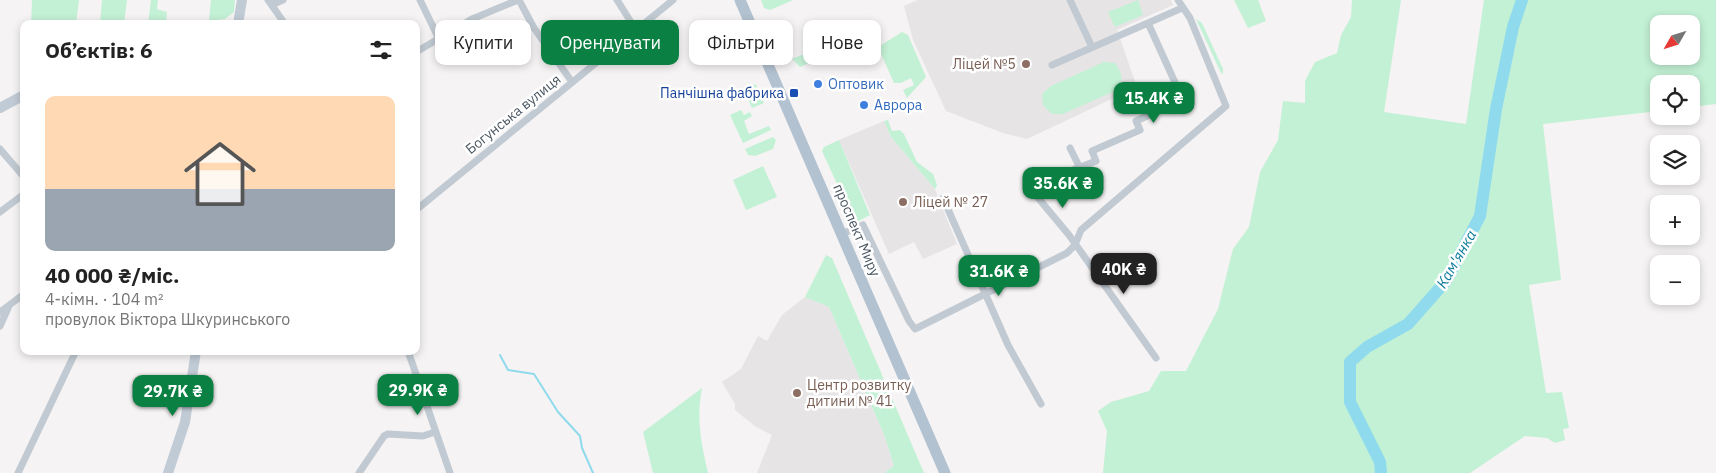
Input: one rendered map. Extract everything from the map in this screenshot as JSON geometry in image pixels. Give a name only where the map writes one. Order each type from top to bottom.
[{"type":"main road","name":"проспект Миру","points":[[740,0],[945,473]]},
{"type":"street","points":[[239,20],[242,0]]},
{"type":"street","points":[[268,0],[276,3],[283,0]]},
{"type":"street","points":[[268,0],[282,20]]},
{"type":"street","points":[[420,0],[435,31]]},
{"type":"street","points":[[475,20],[518,0],[538,34],[572,82]]},
{"type":"street","points":[[617,0],[630,20]]},
{"type":"street","name":"Богунська вулиця","points":[[648,20],[673,0]]},
{"type":"street","points":[[1070,0],[1092,48]]},
{"type":"street","points":[[842,234],[863,225],[909,321],[915,328],[1066,253],[1075,245],[1081,230],[1226,106],[1190,18],[1178,0]]},
{"type":"street","points":[[1052,65],[1182,8]]},
{"type":"street","points":[[1148,23],[1183,100],[1136,121],[1140,130],[1092,151],[1096,161],[1029,187],[1053,214],[1156,358]]},
{"type":"street","points":[[420,49],[435,39]]},
{"type":"street","name":"Богунська вулиця","points":[[420,207],[593,65]]},
{"type":"street","points":[[0,108],[20,97]]},
{"type":"street","points":[[1070,148],[1080,168]]},
{"type":"street","points":[[0,149],[20,172]]},
{"type":"street","points":[[0,212],[20,197]]},
{"type":"street","points":[[943,198],[1008,345],[1040,404]]},
{"type":"street","points":[[0,312],[20,297]]},
{"type":"street","points":[[0,326],[10,304]]},
{"type":"street","points":[[18,473],[74,355]]},
{"type":"street","points":[[168,473],[185,422],[195,355]]},
{"type":"street","points":[[409,355],[450,473]]},
{"type":"street","points":[[359,473],[384,436],[388,434],[423,436],[435,432]]},
{"type":"shaded area","name":"Ліцей №5","points":[[918,0],[1171,0],[1173,5],[1117,30],[1137,87],[1027,139],[1003,133],[946,111],[913,40],[904,6]]},
{"type":"shaded area","name":"Ліцей № 27","points":[[884,121],[891,137],[935,189],[957,244],[923,259],[914,242],[889,254],[839,140]]},
{"type":"shaded area","name":"Центр розвитку дитини № 41","points":[[805,297],[829,307],[885,437],[894,466],[884,473],[757,473],[772,435],[756,427],[735,410],[735,404],[722,382],[741,369],[758,336],[767,341],[782,315]]},
{"type":"green space","points":[[32,0],[79,0],[76,20],[31,20]]},
{"type":"green space","points":[[102,0],[127,0],[124,20],[100,20]]},
{"type":"green space","points":[[151,0],[158,0],[157,9],[167,12],[166,20],[148,20]]},
{"type":"green space","points":[[211,0],[235,0],[234,12],[225,19],[209,20]]},
{"type":"green space","points":[[761,0],[793,0],[770,10],[764,8]]},
{"type":"green space","points":[[1138,0],[1143,15],[1115,27],[1108,12]]},
{"type":"green space","points":[[1234,0],[1258,0],[1266,21],[1248,28]]},
{"type":"green space","points":[[1352,0],[1401,0],[1384,112],[1466,124],[1484,0],[1716,0],[1716,104],[1700,106],[1700,75],[1650,75],[1650,112],[1543,124],[1561,280],[1529,285],[1546,393],[1562,392],[1569,428],[1563,429],[1565,440],[1555,443],[1547,438],[1525,436],[1470,473],[1103,473],[1107,431],[1098,411],[1111,402],[1149,391],[1161,371],[1186,371],[1218,309],[1233,249],[1249,227],[1260,172],[1278,140],[1283,101],[1305,103],[1305,81],[1315,62],[1337,53],[1341,35],[1351,17]]},
{"type":"green space","points":[[1196,19],[1202,23],[1223,69],[1223,74],[1221,73]]},
{"type":"green space","points":[[902,32],[908,35],[926,77],[907,98],[903,90],[914,85],[911,78],[901,83],[894,83],[881,54],[881,45]]},
{"type":"green space","points":[[803,54],[804,65],[800,67],[793,59]]},
{"type":"green space","points":[[1104,62],[1115,63],[1119,70],[1121,79],[1117,90],[1063,114],[1052,114],[1043,105],[1042,94],[1051,86]]},
{"type":"green space","points":[[752,84],[756,85],[764,103],[752,108],[743,88]]},
{"type":"green space","points":[[741,110],[744,115],[750,112],[752,116],[744,121],[749,134],[769,126],[771,130],[743,143],[730,115]]},
{"type":"green space","points":[[888,120],[892,131],[900,130],[904,134],[917,162],[933,174],[937,185],[935,189],[891,137],[884,121]]},
{"type":"green space","points":[[773,137],[776,140],[773,149],[755,156],[748,155],[745,149]]},
{"type":"green space","points":[[839,140],[870,215],[855,223],[822,151],[824,147]]},
{"type":"green space","points":[[763,166],[777,197],[746,210],[733,180]]},
{"type":"green space","points":[[826,255],[832,258],[924,473],[884,473],[894,466],[885,437],[829,307],[805,297]]},
{"type":"green space","points":[[702,388],[699,410],[700,430],[708,473],[653,473],[643,432]]},
{"type":"waterway","name":"Кам'янка","points":[[1381,473],[1380,462],[1350,402],[1350,362],[1367,347],[1408,324],[1446,281],[1480,216],[1496,109],[1513,27],[1522,0]]},
{"type":"waterway","points":[[500,355],[508,370],[534,374],[558,412],[580,436],[582,448],[593,473]]},
{"type":"place","name":"Ліцей №5","points":[[1026,64]]},
{"type":"place","name":"Оптовик","points":[[818,84]]},
{"type":"place","name":"Панчішна фабрика","points":[[794,93]]},
{"type":"place","name":"Аврора","points":[[864,105]]},
{"type":"place","name":"Ліцей № 27","points":[[903,202]]},
{"type":"place","name":"Центр розвитку дитини № 41","points":[[797,393]]}]
